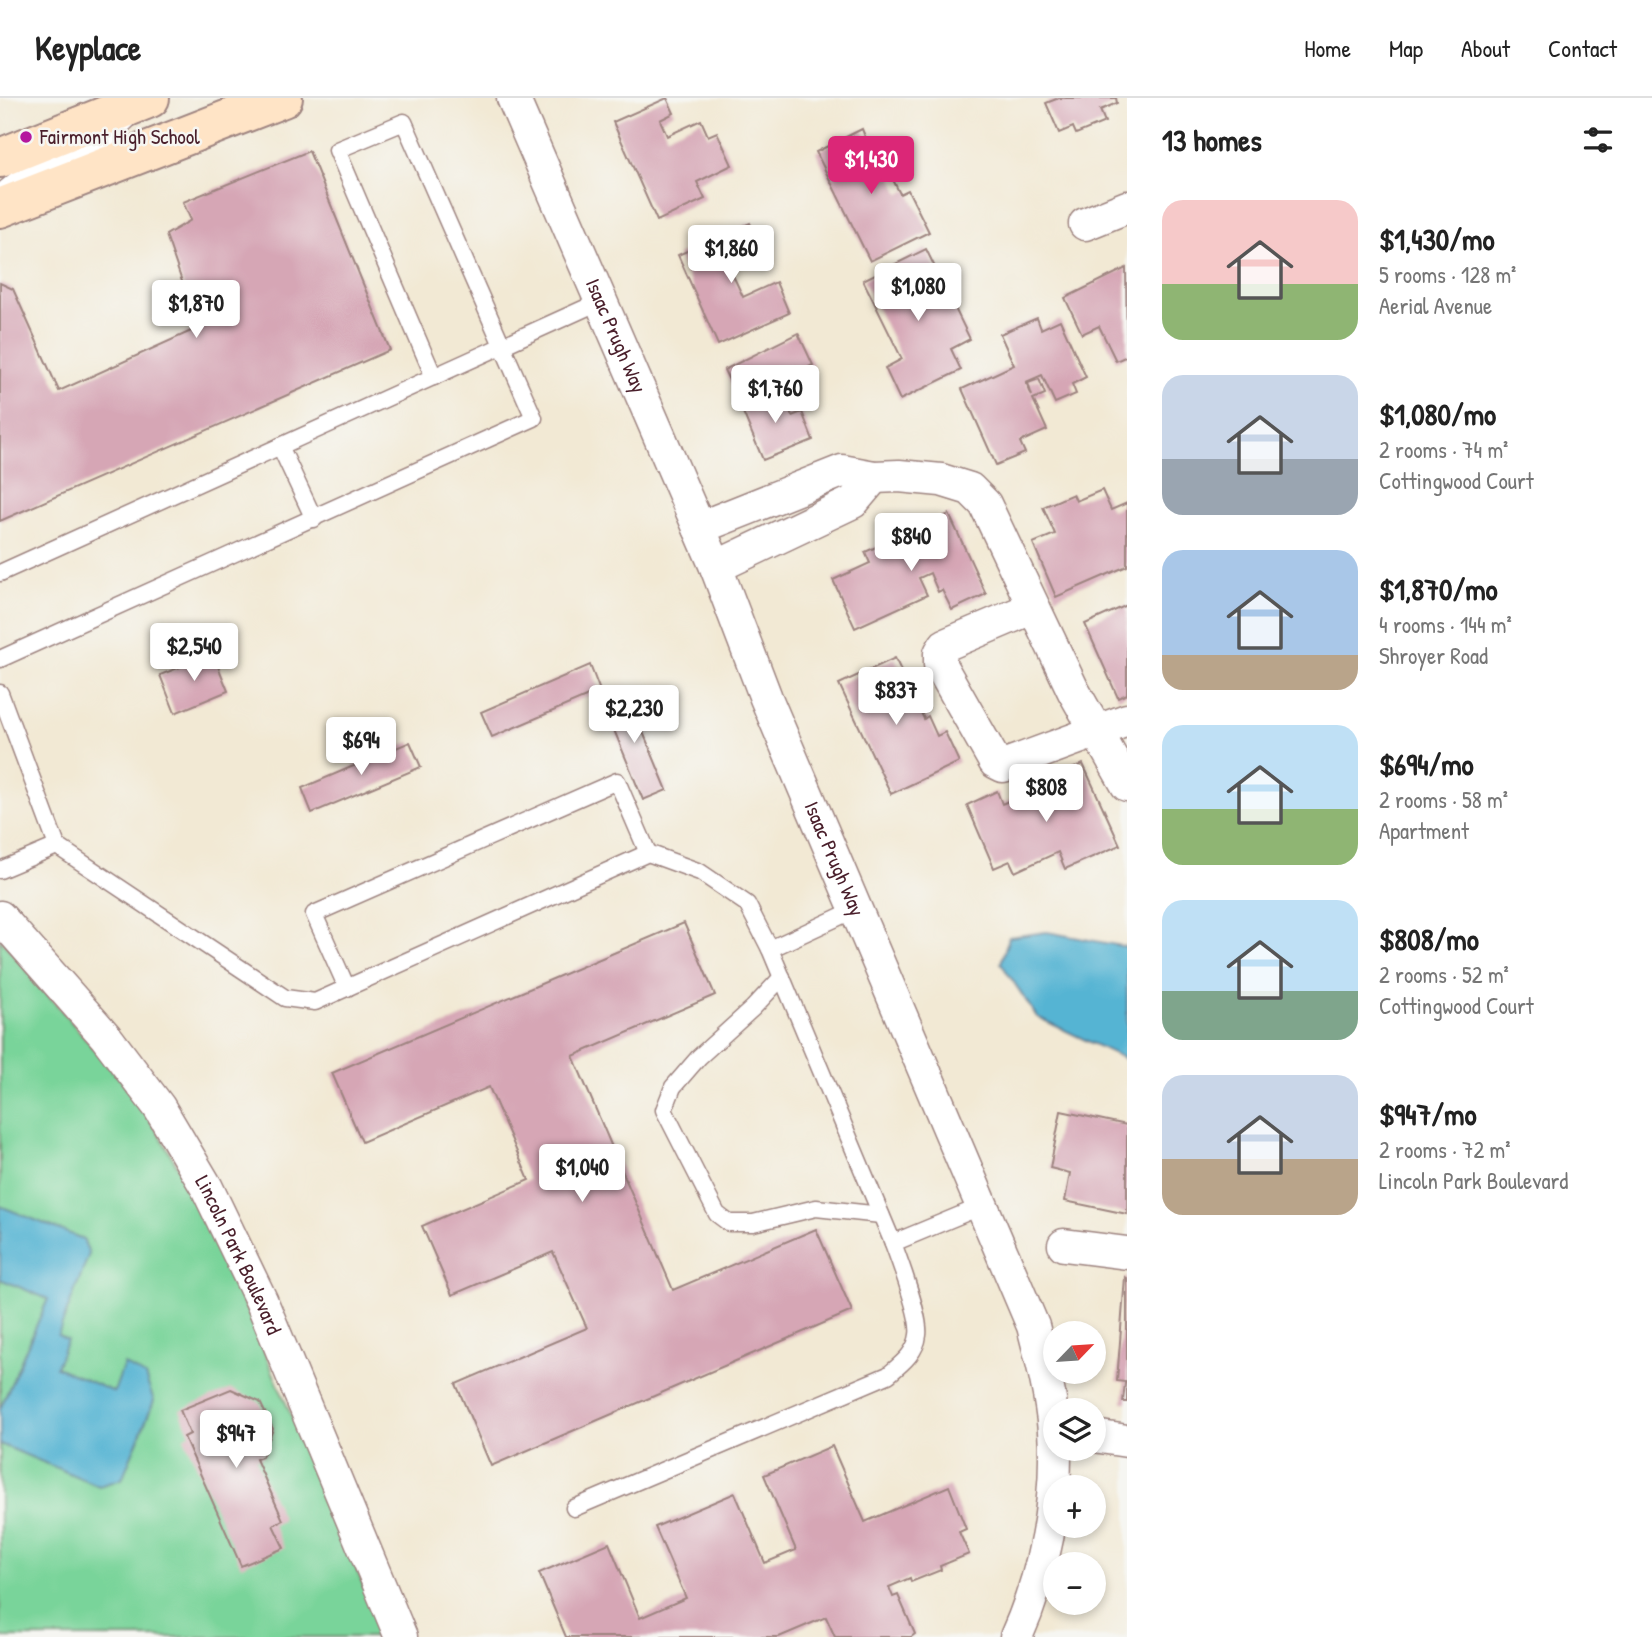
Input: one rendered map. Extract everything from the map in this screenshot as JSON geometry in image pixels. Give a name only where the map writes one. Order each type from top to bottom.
[{"type":"main road","points":[[0,208],[282,98]]},
{"type":"main road","points":[[0,158],[142,100]]},
{"type":"street","name":"Isaac Prugh Way","points":[[513,98],[716,567],[766,698],[1033,1326],[1050,1398]]},
{"type":"street","points":[[1085,224],[1127,208]]},
{"type":"street","points":[[699,528],[842,471],[874,477],[899,476],[941,480],[970,489],[985,505],[1032,608],[1127,785]]},
{"type":"street","points":[[716,567],[853,502],[874,477]]},
{"type":"street","points":[[1032,608],[945,645],[940,653],[940,665],[995,762],[1003,766],[1127,720]]},
{"type":"street","name":"Lincoln Park Boulevard","points":[[0,917],[113,1047],[159,1107],[207,1188],[261,1300],[401,1637]]},
{"type":"street","points":[[1064,1245],[1127,1253]]},
{"type":"street","points":[[1106,1438],[1127,1441]]},
{"type":"street","name":"Isaac Prugh Way","points":[[1016,1637],[1027,1613],[1042,1562],[1052,1499],[1054,1461]]},
{"type":"lane","points":[[0,193],[17,180],[106,141],[127,123],[142,100]]},
{"type":"lane","points":[[0,659],[534,418],[404,122],[338,150],[434,377]]},
{"type":"lane","points":[[0,573],[601,301]]},
{"type":"lane","points":[[280,446],[314,519]]},
{"type":"lane","points":[[0,694],[58,846],[285,998],[315,1002],[648,853],[700,872],[747,904],[770,949],[893,1243],[911,1297],[918,1335],[908,1358],[888,1375],[574,1508]]},
{"type":"lane","points":[[346,988],[314,915],[617,781],[648,853]]},
{"type":"lane","points":[[0,870],[58,846]]},
{"type":"lane","points":[[770,949],[856,909]]},
{"type":"lane","points":[[782,977],[673,1087],[664,1110],[717,1214],[729,1223],[753,1223],[816,1209],[881,1215]]},
{"type":"lane","points":[[893,1243],[982,1206]]},
{"type":"green space","points":[[0,939],[128,1088],[159,1134],[190,1188],[220,1247],[385,1637],[0,1637]]},
{"type":"water","points":[[1047,932],[1127,947],[1127,1060],[1037,1017],[1001,963],[1009,937]]},
{"type":"water","points":[[0,1206],[83,1239],[89,1254],[58,1335],[67,1340],[56,1367],[114,1392],[124,1364],[145,1376],[154,1401],[122,1479],[99,1486],[0,1444],[0,1409],[48,1299],[0,1279]]},
{"type":"building","points":[[667,98],[674,113],[660,120],[667,136],[701,120],[708,136],[717,132],[732,165],[697,182],[705,199],[657,221],[613,122]]},
{"type":"building","points":[[1059,98],[1116,98],[1117,103],[1100,110],[1105,122],[1076,134],[1073,127],[1059,133],[1046,103]]},
{"type":"building","points":[[862,129],[869,146],[875,143],[900,194],[908,190],[929,232],[870,261],[816,152]]},
{"type":"building","points":[[309,151],[390,350],[0,521],[0,283],[13,289],[59,391],[198,328],[166,235],[191,220],[183,202]]},
{"type":"building","points":[[750,223],[764,254],[730,269],[743,297],[776,282],[789,313],[718,345],[678,255]]},
{"type":"building","points":[[926,249],[970,339],[951,349],[961,370],[900,400],[885,368],[902,359],[863,280]]},
{"type":"building","points":[[1126,268],[1127,356],[1116,361],[1099,326],[1082,334],[1065,298]]},
{"type":"building","points":[[1037,318],[1041,329],[1060,320],[1086,377],[1072,384],[1076,394],[1055,403],[1042,375],[1026,382],[1032,396],[1028,383],[1039,379],[1045,394],[1033,399],[1047,430],[1020,442],[1025,453],[996,465],[962,389],[1014,365],[1000,334]]},
{"type":"building","points":[[798,333],[813,365],[740,402],[724,370]]},
{"type":"building","points":[[781,388],[792,416],[802,412],[813,440],[763,460],[740,405]]},
{"type":"building","points":[[1102,490],[1111,510],[1127,503],[1127,566],[1056,597],[1033,543],[1055,534],[1043,507],[1073,494],[1076,501]]},
{"type":"building","points":[[949,514],[986,594],[952,610],[942,590],[938,592],[930,573],[919,578],[927,595],[855,628],[833,580],[870,563],[865,552]]},
{"type":"building","points":[[1127,605],[1127,694],[1118,698],[1085,624]]},
{"type":"building","points":[[213,654],[228,691],[175,713],[160,675]]},
{"type":"building","points":[[895,658],[924,719],[928,716],[937,736],[945,732],[959,762],[891,794],[839,684]]},
{"type":"building","points":[[590,665],[600,691],[492,737],[481,712]]},
{"type":"building","points":[[626,691],[667,790],[643,800],[602,701]]},
{"type":"building","points":[[410,742],[421,767],[312,813],[302,788]]},
{"type":"building","points":[[1083,764],[1120,845],[1065,869],[1058,852],[1015,872],[1010,861],[994,868],[967,805],[997,791],[1002,804],[1033,790],[1036,798],[1058,789],[1052,778]]},
{"type":"building","points":[[684,923],[715,995],[573,1056],[673,1290],[816,1229],[852,1311],[491,1466],[456,1384],[587,1328],[553,1252],[452,1295],[422,1226],[529,1180],[489,1087],[362,1142],[332,1073]]},
{"type":"building","points":[[1061,1111],[1127,1125],[1127,1214],[1065,1201],[1070,1173],[1050,1168]]},
{"type":"building","points":[[1125,1277],[1127,1402],[1123,1402],[1125,1382],[1117,1381]]},
{"type":"building","points":[[231,1389],[260,1402],[273,1429],[262,1457],[256,1459],[283,1520],[273,1525],[284,1548],[241,1566],[184,1437],[190,1434],[180,1410]]},
{"type":"building","points":[[832,1446],[865,1522],[949,1486],[966,1529],[959,1532],[969,1554],[940,1566],[941,1570],[889,1587],[893,1597],[898,1595],[915,1634],[911,1637],[835,1637],[826,1617],[779,1637],[566,1637],[539,1573],[609,1543],[640,1618],[686,1598],[655,1527],[735,1493],[765,1563],[796,1550],[764,1475]]},
{"type":"place","name":"Fairmont High School","points":[[26,137]]}]
